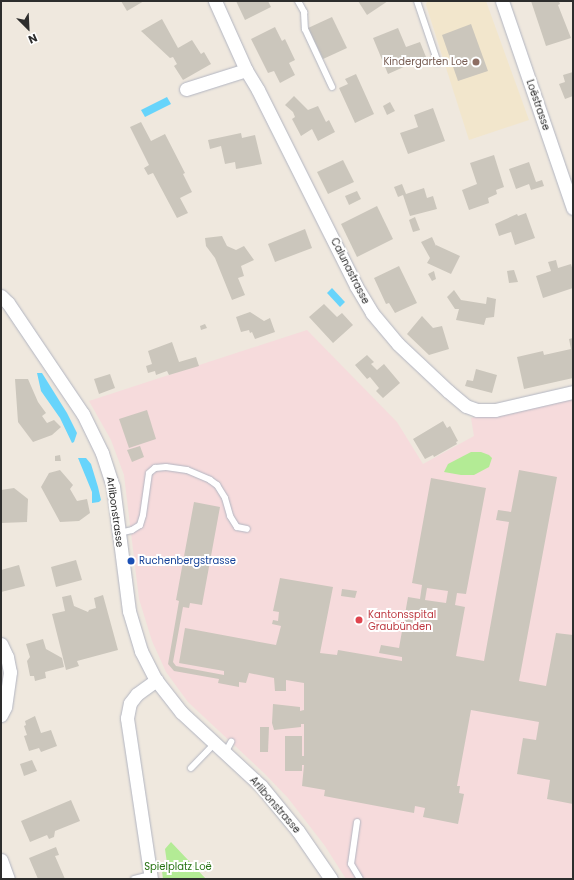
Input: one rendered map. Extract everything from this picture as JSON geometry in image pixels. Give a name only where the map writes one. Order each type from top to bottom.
[{"type":"street","name":"Calunastrasse","points":[[215,1],[246,70],[258,90],[356,286],[372,312],[398,344],[448,391],[466,406],[477,410],[495,410],[573,392]]},
{"type":"street","name":"Loëstrasse","points":[[502,1],[573,208]]},
{"type":"street","points":[[186,89],[246,70]]},
{"type":"street","name":"Arlibonstrasse","points":[[1,296],[13,309],[83,414],[109,469],[129,611],[141,650],[156,680],[181,712],[214,744],[228,748],[298,831],[331,879]]},
{"type":"street","points":[[1,644],[7,657],[10,672],[5,707],[1,715]]},
{"type":"street","points":[[150,877],[127,718],[130,703],[137,694],[156,680]]},
{"type":"street","points":[[1,860],[8,879]]},
{"type":"lane","points":[[298,1],[304,12],[305,29],[332,87]]},
{"type":"lane","points":[[417,1],[438,63]]},
{"type":"lane","points":[[119,533],[132,530],[140,525],[143,515],[149,473],[156,468],[166,467],[187,470],[214,483],[222,491],[230,516],[237,528],[247,529]]},
{"type":"lane","points":[[191,768],[214,744]]},
{"type":"lane","points":[[357,822],[351,864],[360,879]]},
{"type":"lane","points":[[134,879],[150,877]]},
{"type":"shaded area","name":"Kindergarten Loe","points":[[427,1],[486,1],[529,120],[469,140],[426,5]]},
{"type":"shaded area","name":"Kantonsspital Graubünden","points":[[307,330],[397,422],[423,464],[474,436],[471,418],[573,397],[573,879],[346,879],[325,846],[288,798],[264,773],[188,702],[166,672],[152,641],[139,599],[124,475],[111,440],[89,401]]},
{"type":"green space","points":[[471,452],[481,452],[489,455],[492,458],[489,467],[474,475],[461,475],[444,472],[448,464]]},
{"type":"green space","name":"Spielplatz Loë","points":[[171,842],[206,879],[163,879],[161,864],[167,863],[165,849]]},
{"type":"water","points":[[167,97],[171,104],[145,117],[141,110]]},
{"type":"water","points":[[332,288],[345,302],[340,307],[327,293]]},
{"type":"water","points":[[37,373],[42,373],[67,413],[77,433],[74,442],[72,443],[60,418],[41,391]]},
{"type":"water","points":[[78,458],[86,458],[91,464],[101,500],[99,502],[92,503],[92,492]]},
{"type":"building","points":[[121,1],[144,1],[127,11]]},
{"type":"building","points":[[236,1],[268,1],[271,7],[245,20]]},
{"type":"building","points":[[358,1],[388,1],[367,15]]},
{"type":"building","points":[[531,1],[559,1],[560,4],[558,5],[571,38],[546,46]]},
{"type":"building","points":[[332,17],[347,48],[323,59],[308,28]]},
{"type":"building","points":[[162,19],[178,48],[192,40],[201,54],[204,52],[211,64],[183,80],[174,66],[177,64],[173,57],[170,58],[141,31]]},
{"type":"building","points":[[471,24],[488,71],[458,81],[442,35]]},
{"type":"building","points":[[275,27],[282,41],[285,39],[295,60],[289,63],[295,75],[280,83],[274,71],[268,73],[251,39]]},
{"type":"building","points":[[398,28],[406,47],[420,42],[426,57],[388,74],[373,38]]},
{"type":"building","points":[[573,72],[573,96],[565,99],[559,84],[565,82],[563,75]]},
{"type":"building","points":[[356,74],[374,114],[355,123],[339,88],[348,84],[345,79]]},
{"type":"building","points":[[294,96],[308,110],[318,106],[326,122],[329,120],[335,132],[318,141],[312,129],[301,136],[292,119],[295,117],[293,112],[285,105]]},
{"type":"building","points":[[390,102],[395,111],[387,115],[383,106]]},
{"type":"building","points":[[433,108],[445,141],[408,154],[400,133],[418,127],[414,115]]},
{"type":"building","points":[[141,122],[151,141],[165,134],[185,173],[183,174],[192,192],[180,198],[188,213],[177,218],[153,173],[148,175],[144,168],[149,165],[130,127]]},
{"type":"building","points":[[241,133],[242,138],[255,135],[262,164],[236,169],[235,162],[225,164],[221,146],[210,149],[208,140]]},
{"type":"building","points":[[494,155],[504,187],[496,190],[497,194],[488,198],[489,203],[469,210],[462,190],[477,184],[470,163]]},
{"type":"building","points":[[343,160],[354,182],[328,194],[317,172]]},
{"type":"building","points":[[529,162],[536,182],[542,180],[544,186],[531,190],[529,184],[516,189],[509,169]]},
{"type":"building","points":[[402,184],[406,194],[424,188],[427,198],[433,196],[437,209],[410,216],[403,195],[398,197],[394,187]]},
{"type":"building","points":[[357,191],[361,199],[349,205],[345,196]]},
{"type":"building","points":[[377,206],[393,239],[357,257],[341,224]]},
{"type":"building","points":[[526,213],[535,238],[515,245],[511,232],[499,236],[495,224],[517,214],[518,216]]},
{"type":"building","points":[[415,217],[420,230],[413,232],[409,220]]},
{"type":"building","points":[[305,229],[312,248],[275,262],[268,244]]},
{"type":"building","points":[[222,236],[227,246],[236,250],[244,246],[254,260],[241,266],[244,276],[238,278],[245,295],[232,300],[215,258],[206,246],[205,238]]},
{"type":"building","points":[[432,237],[436,246],[460,256],[451,274],[427,263],[430,258],[421,242]]},
{"type":"building","points":[[556,260],[558,268],[571,264],[573,271],[573,288],[543,298],[536,276],[551,271],[548,262]]},
{"type":"building","points":[[399,266],[417,303],[395,313],[389,303],[386,304],[374,278]]},
{"type":"building","points":[[514,270],[518,282],[509,283],[507,271]]},
{"type":"building","points":[[434,271],[436,279],[432,281],[428,274]]},
{"type":"building","points":[[454,290],[461,300],[486,304],[487,297],[496,299],[494,317],[486,318],[484,325],[456,320],[459,309],[455,309],[447,297]]},
{"type":"building","points":[[324,304],[337,317],[342,313],[353,325],[333,343],[309,317]]},
{"type":"building","points":[[250,312],[264,321],[270,318],[275,332],[255,339],[252,332],[250,333],[249,330],[241,332],[236,317]]},
{"type":"building","points":[[422,316],[433,328],[442,326],[449,349],[429,355],[407,334]]},
{"type":"building","points":[[205,324],[207,328],[201,330],[200,326]]},
{"type":"building","points":[[573,338],[573,378],[524,389],[517,357],[543,351],[544,355],[571,349],[569,339]]},
{"type":"building","points":[[172,342],[179,362],[196,357],[199,366],[169,375],[167,371],[156,375],[155,371],[148,373],[146,366],[152,364],[148,351]]},
{"type":"building","points":[[367,355],[374,362],[371,364],[377,370],[384,364],[400,383],[383,398],[376,391],[379,388],[370,377],[367,379],[355,365]]},
{"type":"building","points":[[476,369],[497,375],[492,393],[465,386],[467,380],[473,381]]},
{"type":"building","points":[[110,374],[115,388],[99,394],[94,379]]},
{"type":"building","points":[[15,379],[28,379],[38,402],[46,413],[42,416],[47,423],[54,420],[61,427],[52,435],[33,442],[18,422]]},
{"type":"building","points":[[147,410],[156,439],[129,448],[119,419]]},
{"type":"building","points":[[443,421],[447,428],[450,426],[458,441],[456,442],[457,444],[434,457],[433,455],[425,459],[413,439]]},
{"type":"building","points":[[140,446],[144,457],[132,462],[127,450]]},
{"type":"building","points":[[60,455],[61,461],[55,461],[55,456]]},
{"type":"building","points":[[60,470],[73,485],[70,489],[77,501],[87,499],[90,513],[79,521],[60,522],[41,487],[49,473]]},
{"type":"building","points":[[519,470],[557,477],[519,681],[546,686],[556,633],[573,635],[573,804],[547,799],[550,780],[517,774],[523,738],[536,740],[539,722],[471,710],[457,786],[460,786],[459,793],[464,794],[458,824],[423,817],[425,808],[415,806],[414,813],[324,796],[325,790],[302,786],[304,765],[302,765],[302,771],[285,771],[285,736],[302,736],[302,756],[304,756],[304,724],[301,724],[301,727],[274,730],[272,723],[273,704],[300,707],[300,711],[304,710],[304,683],[286,680],[286,691],[275,691],[274,678],[249,673],[246,683],[239,682],[239,687],[218,683],[219,679],[174,671],[168,664],[179,601],[176,600],[194,502],[220,507],[202,605],[190,603],[189,608],[183,607],[173,662],[176,666],[224,675],[224,671],[179,663],[185,628],[276,645],[281,626],[272,624],[273,620],[278,621],[279,612],[273,611],[280,578],[333,587],[320,653],[337,655],[338,650],[402,661],[402,657],[379,653],[381,645],[399,648],[408,597],[420,599],[422,585],[412,583],[431,478],[486,488],[466,594],[457,593],[455,605],[465,607],[456,656],[484,661],[509,522],[496,520],[498,510],[511,512]],"holes":[[[427,588],[448,591],[446,603],[425,600]]]},
{"type":"building","points":[[14,488],[28,499],[27,522],[1,523],[1,490]]},
{"type":"building","points":[[76,560],[82,580],[56,587],[51,567]]},
{"type":"building","points":[[19,565],[25,586],[1,592],[1,570]]},
{"type":"building","points":[[342,589],[357,591],[355,598],[341,596]]},
{"type":"building","points":[[71,595],[74,606],[88,612],[89,610],[96,608],[94,598],[103,595],[118,650],[77,661],[79,666],[66,670],[52,614],[65,611],[62,597]]},
{"type":"building","points":[[43,639],[46,649],[62,658],[64,667],[45,672],[46,678],[35,681],[34,676],[30,676],[27,661],[30,657],[26,644]]},
{"type":"building","points":[[35,716],[41,733],[51,730],[57,746],[41,752],[39,748],[29,751],[24,736],[27,735],[24,726],[26,725],[25,721]]},
{"type":"building","points":[[260,727],[269,727],[268,752],[260,752]]},
{"type":"building","points":[[32,760],[37,771],[24,776],[20,764]]},
{"type":"building","points":[[71,800],[80,821],[55,831],[54,837],[49,839],[47,835],[30,842],[21,821]]},
{"type":"building","points":[[56,847],[59,855],[55,856],[65,879],[38,879],[29,858]]},
{"type":"place","name":"Kindergarten Loe","points":[[476,62]]},
{"type":"place","name":"Ruchenbergstrasse","points":[[131,561]]},
{"type":"place","name":"Kantonsspital Graubünden","points":[[359,620]]}]
